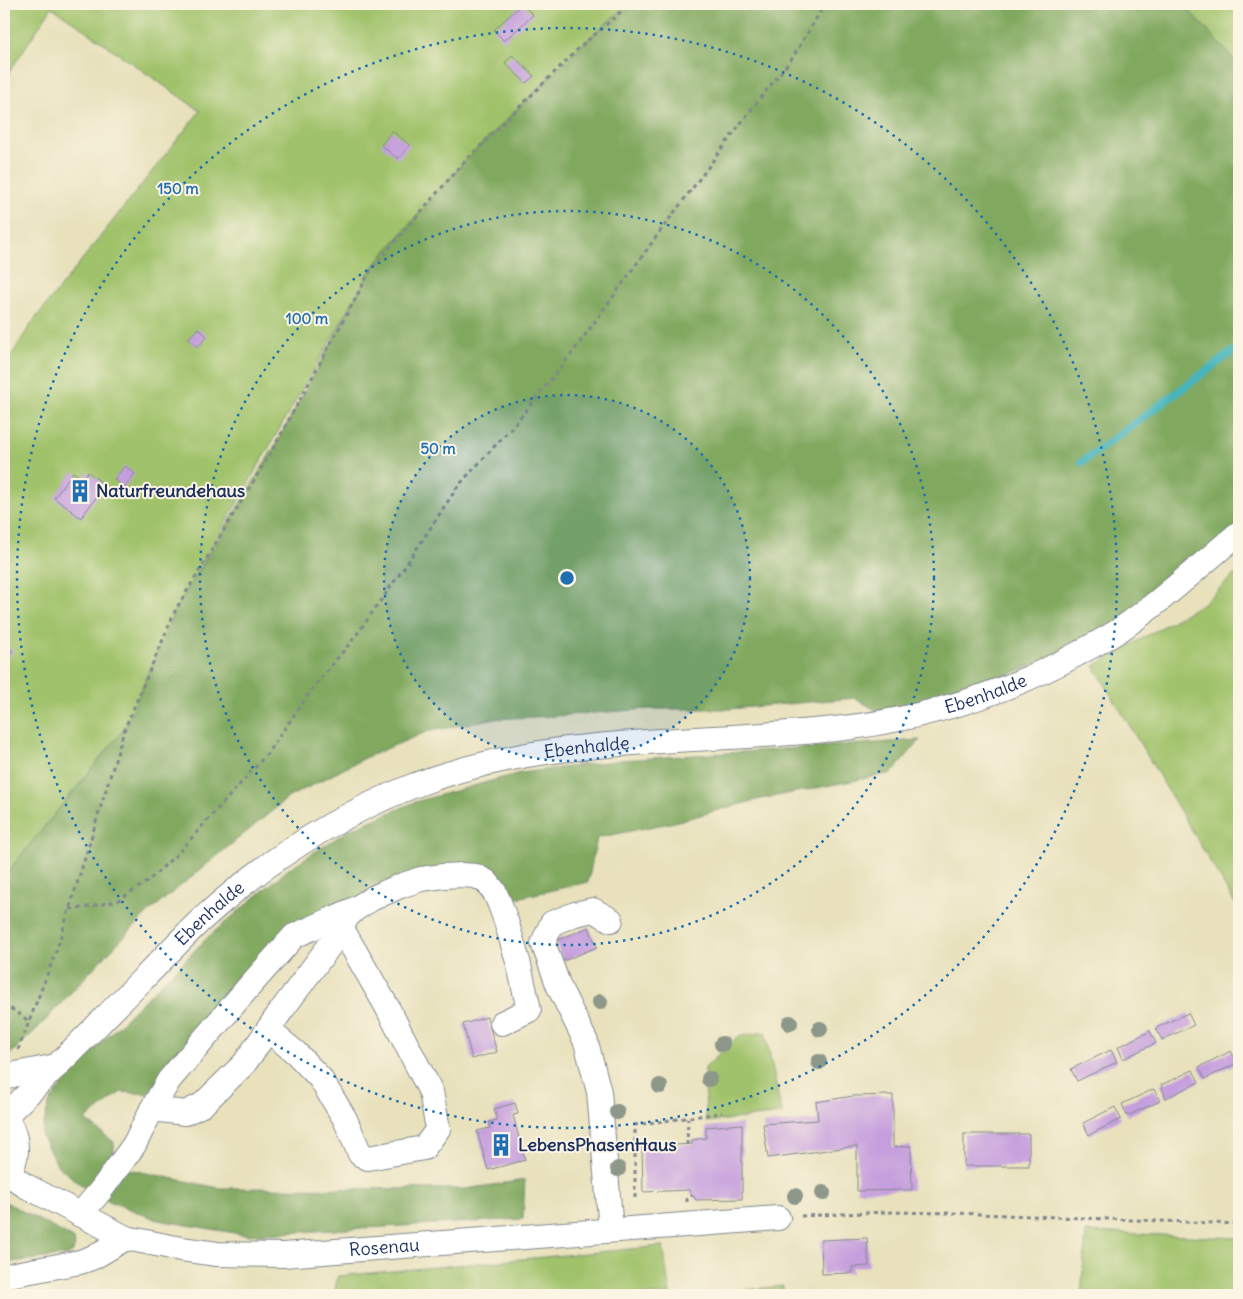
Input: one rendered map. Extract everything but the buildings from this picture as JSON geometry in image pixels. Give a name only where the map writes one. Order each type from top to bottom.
[{"type":"street","name":"Ebenhalde","points":[[4,1116],[57,1066],[201,921],[244,884],[329,826],[386,798],[412,786],[447,774],[490,763],[538,754],[620,743],[851,727],[927,713],[976,699],[1028,679],[1115,633],[1157,602],[1239,532]]},
{"type":"street","points":[[80,1215],[134,1145],[169,1080],[294,936],[356,909],[400,886],[421,880],[462,875],[476,876],[487,882],[496,896],[506,922],[519,965],[529,1010],[502,1023]]},
{"type":"street","points":[[152,1109],[185,1113],[202,1105],[244,1064],[342,929],[346,918],[356,909]]},
{"type":"street","points":[[611,920],[593,910],[575,914],[552,923],[543,943],[559,986],[586,1042],[599,1092],[611,1230]]},
{"type":"street","points":[[268,1030],[296,1053],[320,1078],[346,1119],[360,1154],[368,1158],[424,1148],[438,1129],[431,1092],[386,1005],[342,929]]},
{"type":"street","points":[[4,1078],[57,1066]]},
{"type":"street","points":[[4,1116],[16,1140],[16,1154],[6,1175]]},
{"type":"street","name":"Rosenau","points":[[6,1175],[126,1238],[217,1254],[283,1255],[778,1218]]},
{"type":"street","points":[[4,1276],[80,1262],[94,1257],[126,1238]]},
{"type":"path","points":[[4,1004],[29,1021],[58,949],[124,728],[176,609],[273,449],[372,268],[463,163],[579,48],[630,4]]},
{"type":"path","points":[[70,909],[84,908],[116,900],[147,882],[179,852],[266,754],[313,688],[355,637],[384,597],[458,486],[514,424],[573,352],[667,221],[747,115],[793,58],[825,4]]},
{"type":"path","points":[[635,1229],[635,1124],[722,1112]]},
{"type":"path","points":[[688,1118],[688,1145]]},
{"type":"path","points":[[686,1200],[692,1195]]},
{"type":"path","points":[[778,1218],[829,1214],[905,1212],[1239,1224]]},
{"type":"green space","points":[[4,4],[627,4],[579,48],[463,163],[372,268],[176,609],[125,728],[4,876],[4,367],[31,324],[200,111],[52,7],[4,80]]},
{"type":"green space","points":[[627,4],[1183,4],[1239,65],[1239,533],[1115,633],[892,720],[855,698],[729,709],[648,709],[491,719],[426,732],[367,757],[289,797],[150,911],[100,961],[40,1026],[4,1060],[4,876],[125,728],[176,609],[273,449],[372,268],[463,163],[579,48]]},
{"type":"green space","points":[[1183,4],[1239,4],[1239,65]]},
{"type":"green space","points":[[1239,571],[1239,903],[1236,905],[1094,666],[1202,604]]},
{"type":"green space","points":[[920,740],[892,773],[756,800],[674,822],[597,838],[588,882],[499,902],[462,875],[287,929],[147,1094],[121,1092],[85,1120],[114,1142],[114,1156],[122,1168],[219,1188],[465,1189],[525,1180],[523,1219],[246,1235],[158,1220],[106,1200],[86,1189],[58,1166],[41,1135],[49,1103],[72,1072],[208,937],[290,868],[349,830],[415,802],[520,773],[622,760]]},
{"type":"green space","points":[[765,1032],[782,1114],[706,1122],[705,1068],[737,1037]]},
{"type":"green space","points":[[4,1201],[74,1239],[75,1246],[73,1252],[68,1255],[4,1263]]},
{"type":"green space","points":[[1086,1232],[1239,1238],[1239,1295],[1081,1295]]},
{"type":"green space","points":[[663,1246],[670,1295],[334,1295],[338,1276]]},
{"type":"green space","points":[[783,1286],[783,1295],[698,1295]]},
{"type":"waterway","points":[[1082,462],[1239,347]]},
{"type":"place","name":"Naturfreundehaus","points":[[80,491]]},
{"type":"place","name":"LebensPhasenHaus","points":[[501,1145]]}]
